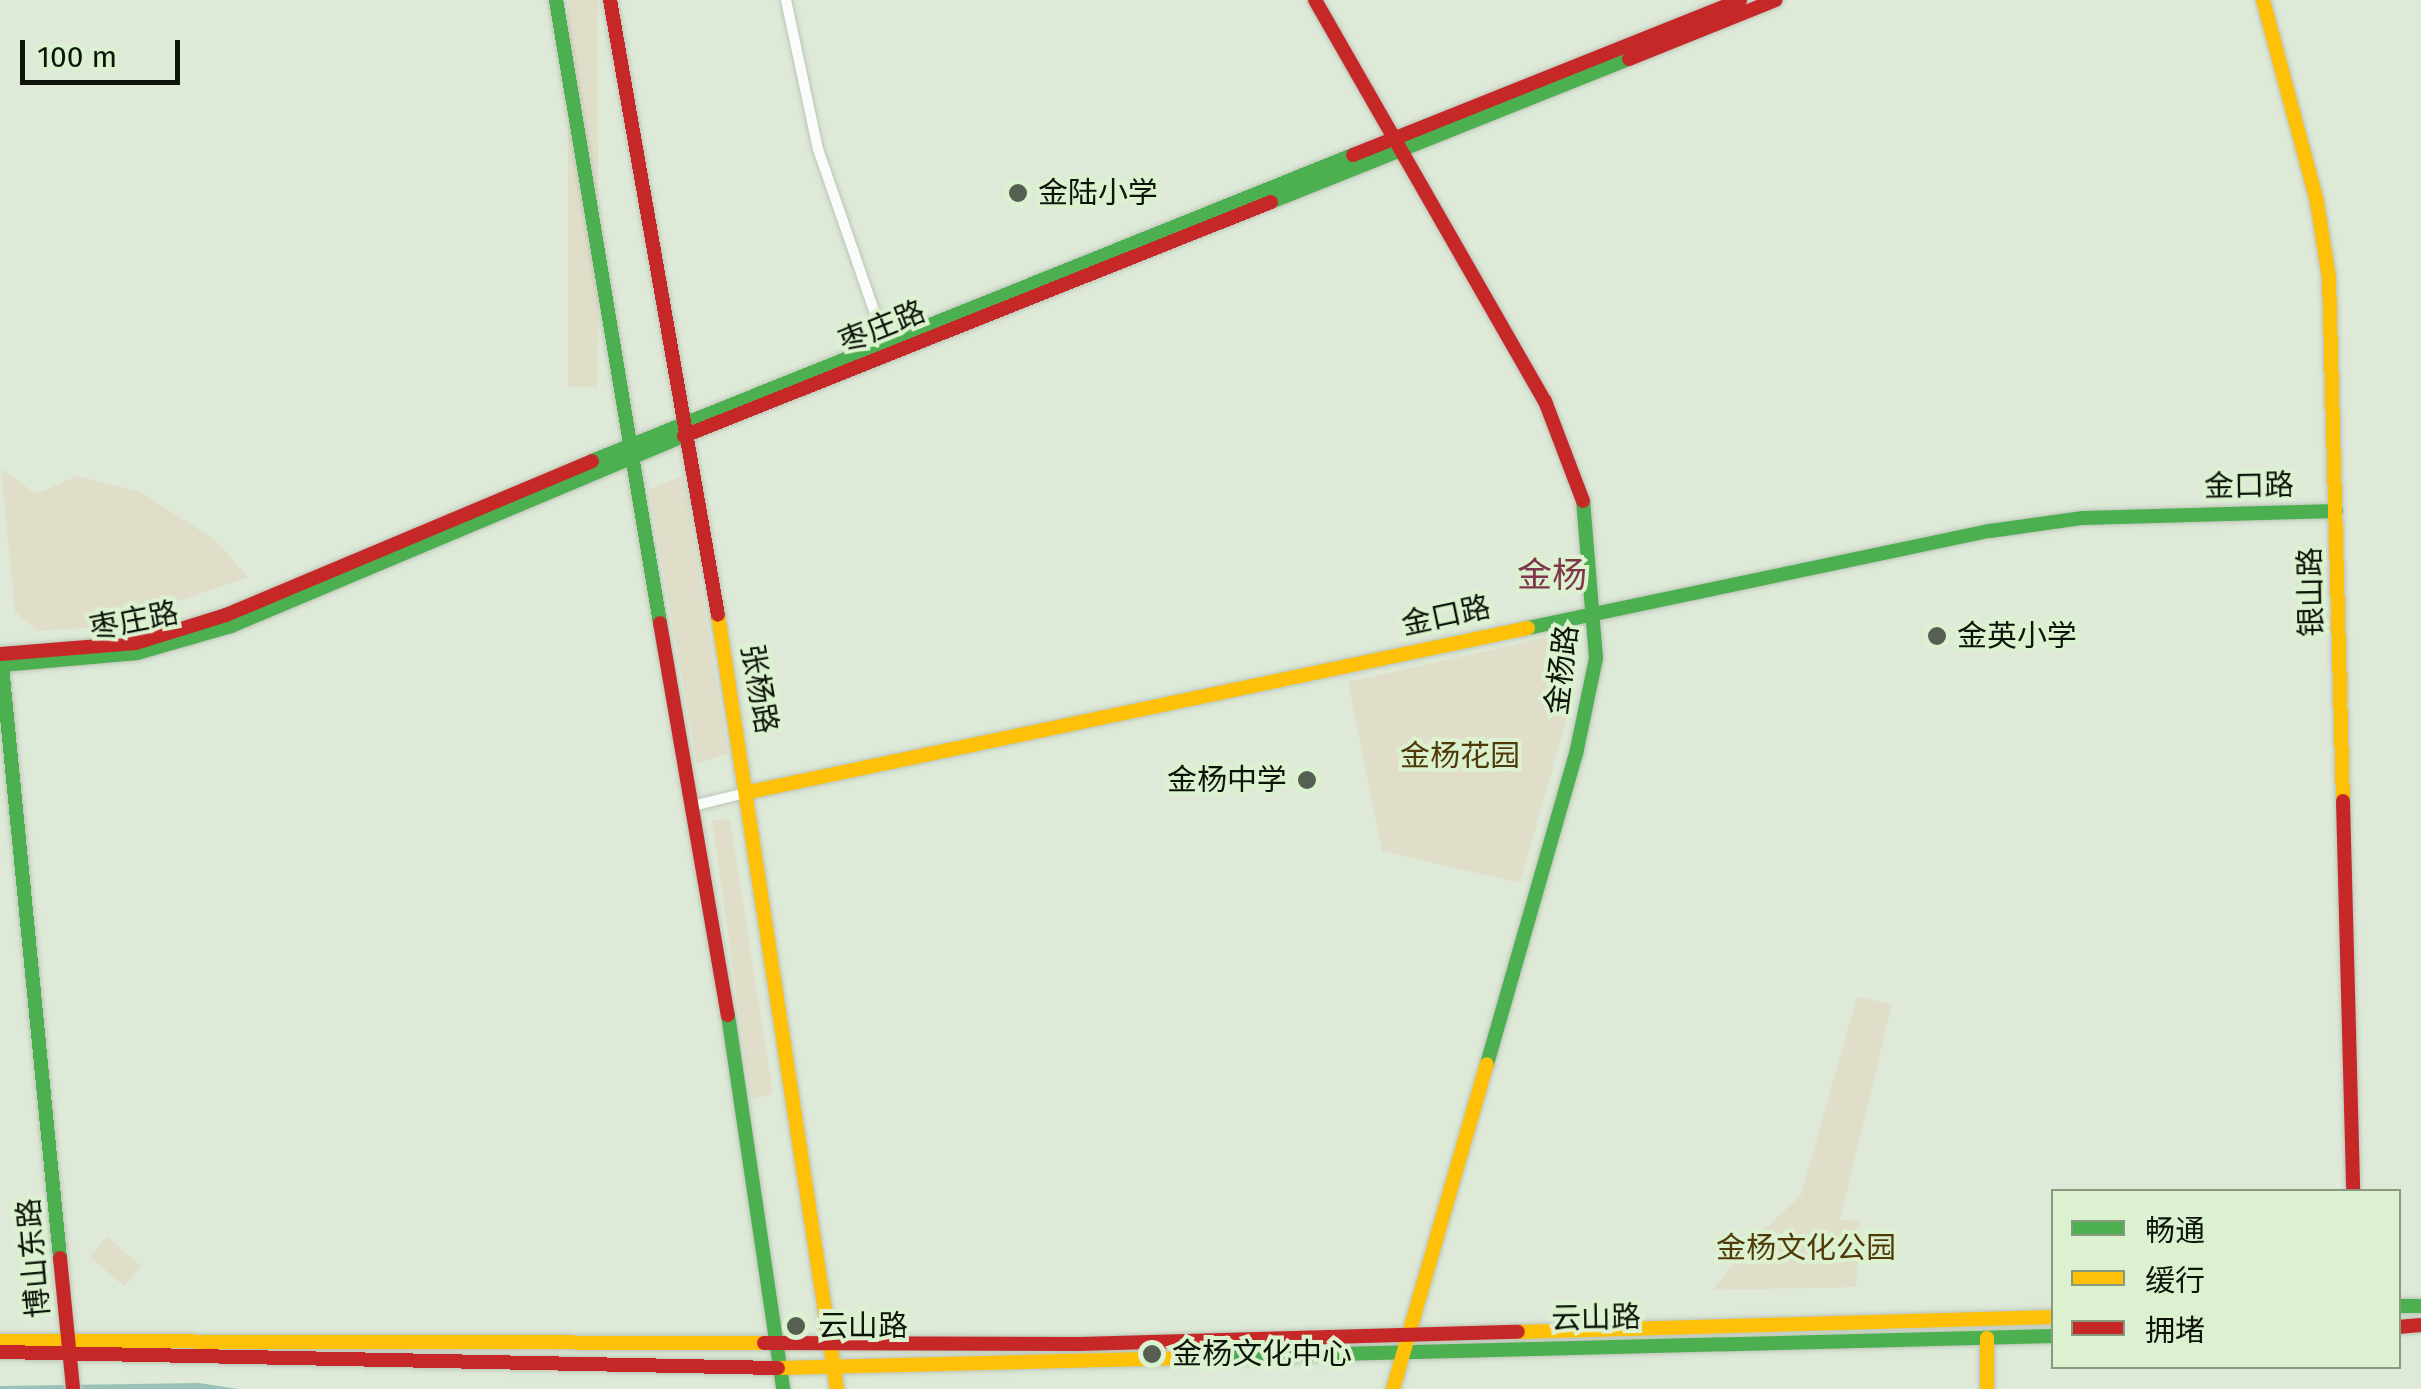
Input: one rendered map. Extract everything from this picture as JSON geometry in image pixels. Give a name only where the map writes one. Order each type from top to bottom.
[{"type":"street","points":[[556,0],[629,456],[693,806],[780,1347],[782,1389]]},
{"type":"street","name":"张杨路","points":[[610,0],[749,792],[837,1389]]},
{"type":"street","points":[[786,0],[818,149],[882,334]]},
{"type":"street","name":"金杨路","points":[[1316,0],[1568,450],[1583,501],[1597,612],[1596,658],[1576,754],[1393,1389]]},
{"type":"street","name":"枣庄路","points":[[1398,144],[1740,0]]},
{"type":"street","name":"枣庄路","points":[[1,660],[136,643],[181,631],[629,456],[688,428],[1398,144],[1776,0]]},
{"type":"street","name":"银山路","points":[[2263,0],[2327,253],[2353,1189]]},
{"type":"street","name":"金口路","points":[[693,806],[1597,612],[2038,523],[2336,511]]},
{"type":"street","name":"博山东路","points":[[0,645],[73,1389]]},
{"type":"street","name":"云山路","points":[[0,1341],[69,1348],[783,1368],[2051,1317]]},
{"type":"street","points":[[1984,1320],[1987,1389]]},
{"type":"street","name":"云山路","points":[[0,1352],[69,1348],[780,1347],[2051,1336]]},
{"type":"green space","points":[[568,0],[598,0],[598,387],[568,387]]},
{"type":"green space","points":[[1,469],[36,494],[77,476],[141,492],[216,541],[248,577],[105,627],[37,631],[15,612]]},
{"type":"green space","points":[[683,475],[728,753],[697,764],[649,490]]},
{"type":"green space","name":"金杨花园","points":[[1544,638],[1571,645],[1578,679],[1520,883],[1382,851],[1348,682]]},
{"type":"green space","points":[[730,819],[773,1094],[751,1099],[712,820]]},
{"type":"green space","name":"金杨文化公园","points":[[1857,997],[1892,1004],[1840,1220],[1860,1221],[1856,1287],[1713,1290],[1746,1247],[1801,1195]]},
{"type":"green space","points":[[107,1237],[141,1267],[124,1286],[90,1257]]},
{"type":"water","points":[[199,1383],[238,1389],[0,1389],[0,1386]]},
{"type":"traffic: fast","points":[[556,0],[660,623]]},
{"type":"traffic: fast","points":[[1271,202],[1629,59]]},
{"type":"traffic: fast","points":[[592,461],[1353,155]]},
{"type":"traffic: fast","points":[[2,665],[137,653],[231,626],[684,436]]},
{"type":"traffic: fast","points":[[1487,1064],[1576,754],[1596,658],[1583,501]]},
{"type":"traffic: fast","points":[[1528,628],[1990,531],[2083,518],[2336,511]]},
{"type":"traffic: fast","points":[[1,656],[60,1258]]},
{"type":"traffic: fast","points":[[728,1015],[783,1389]]},
{"type":"traffic: fast","points":[[2401,1306],[2421,1306]]},
{"type":"traffic: fast","points":[[1218,1357],[2051,1336]]},
{"type":"traffic: slow","points":[[2263,0],[2317,202],[2329,278],[2343,801]]},
{"type":"traffic: slow","points":[[718,615],[837,1389]]},
{"type":"traffic: slow","points":[[749,792],[1528,628]]},
{"type":"traffic: slow","points":[[1393,1389],[1487,1064]]},
{"type":"traffic: slow","points":[[1518,1332],[2051,1317]]},
{"type":"traffic: slow","points":[[1987,1338],[1987,1389]]},
{"type":"traffic: slow","points":[[0,1341],[764,1343]]},
{"type":"traffic: slow","points":[[778,1368],[1218,1357]]},
{"type":"traffic: jam","points":[[610,0],[718,615]]},
{"type":"traffic: jam","points":[[1315,0],[1545,401],[1583,501]]},
{"type":"traffic: jam","points":[[1353,155],[1740,0]]},
{"type":"traffic: jam","points":[[1629,59],[1776,0]]},
{"type":"traffic: jam","points":[[684,436],[1271,202]]},
{"type":"traffic: jam","points":[[1,654],[136,643],[226,615],[592,461]]},
{"type":"traffic: jam","points":[[660,623],[728,1015]]},
{"type":"traffic: jam","points":[[2343,801],[2353,1189]]},
{"type":"traffic: jam","points":[[60,1258],[73,1389]]},
{"type":"traffic: jam","points":[[2401,1327],[2421,1325]]},
{"type":"traffic: jam","points":[[764,1343],[1077,1344],[1518,1332]]},
{"type":"traffic: jam","points":[[0,1352],[778,1368]]},
{"type":"place","name":"金陆小学","points":[[1018,193]]},
{"type":"place","name":"金英小学","points":[[1937,636]]},
{"type":"place","name":"金杨中学","points":[[1307,780]]},
{"type":"place","name":"云山路","points":[[796,1326]]},
{"type":"place","name":"金杨文化中心","points":[[1152,1354]]},
{"type":"district","name":"金杨","points":[[1552,575]]}]
